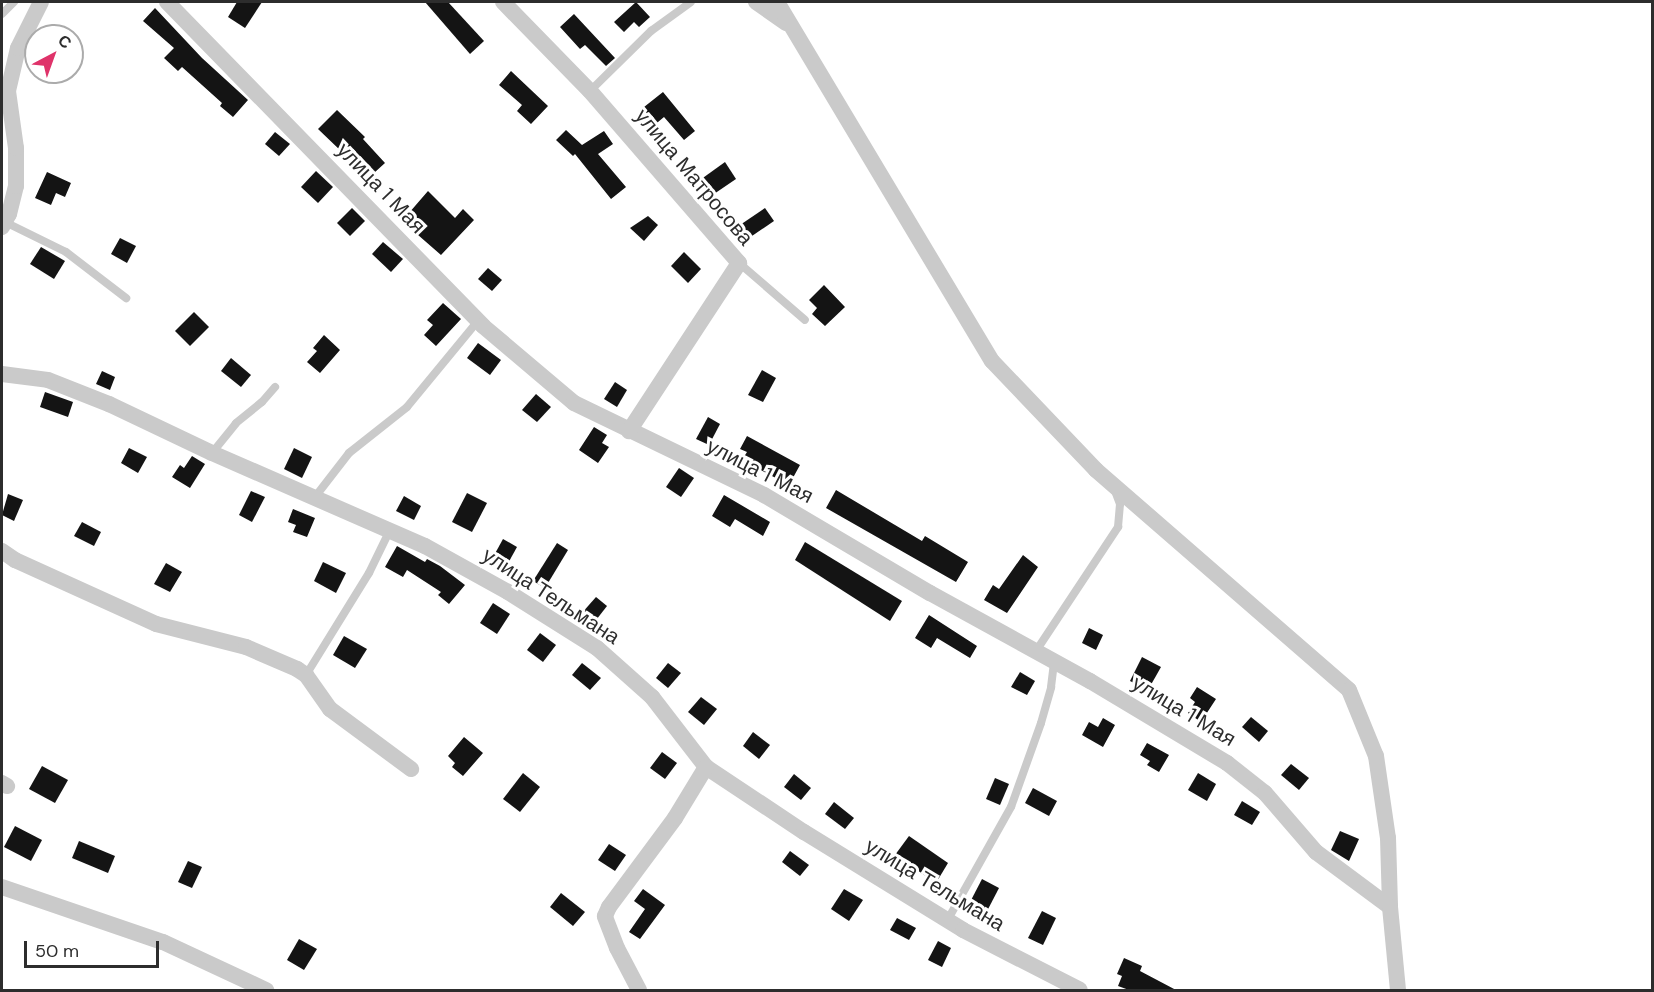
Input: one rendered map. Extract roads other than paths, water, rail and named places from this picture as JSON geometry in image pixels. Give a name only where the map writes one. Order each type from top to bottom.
[{"type":"street","points":[[3,225],[16,186],[16,148],[8,91],[18,48],[41,2]]},
{"type":"street","name":"улица 1 Мая","points":[[167,2],[478,321],[574,403],[764,495],[1227,763],[1265,793],[1316,852],[1390,907]]},
{"type":"street","name":"улица Матросова","points":[[503,2],[590,90],[739,263],[629,431]]},
{"type":"street","points":[[756,2],[792,27]]},
{"type":"street","points":[[777,2],[992,361],[1112,484],[1349,690],[1376,756],[1389,837],[1390,907],[1398,990]]},
{"type":"street","name":"улица Тельмана","points":[[2,374],[48,380],[109,404],[212,453],[425,546],[508,592],[597,648],[652,697],[706,767],[804,832],[947,921],[1080,990]]},
{"type":"street","points":[[2,551],[15,560],[156,624],[246,647],[278,659],[306,675],[330,709],[411,769]]},
{"type":"street","points":[[639,990],[617,948],[605,916],[609,907],[675,818],[706,767]]},
{"type":"street","points":[[2,887],[163,942],[266,990]]},
{"type":"lane","points":[[2,14],[14,2]]},
{"type":"lane","points":[[670,15],[675,2]]},
{"type":"lane","points":[[590,90],[670,15],[691,2]]},
{"type":"lane","points":[[3,225],[66,252],[126,298]]},
{"type":"lane","points":[[739,263],[805,320]]},
{"type":"lane","points":[[315,497],[349,453],[407,407],[478,321]]},
{"type":"lane","points":[[212,453],[236,423],[262,402],[275,387]]},
{"type":"lane","points":[[1035,651],[1118,527],[1120,504],[1112,484]]},
{"type":"lane","points":[[306,675],[369,573],[390,530]]},
{"type":"lane","points":[[947,921],[1011,807],[1044,714],[1051,687],[1054,661]]}]
